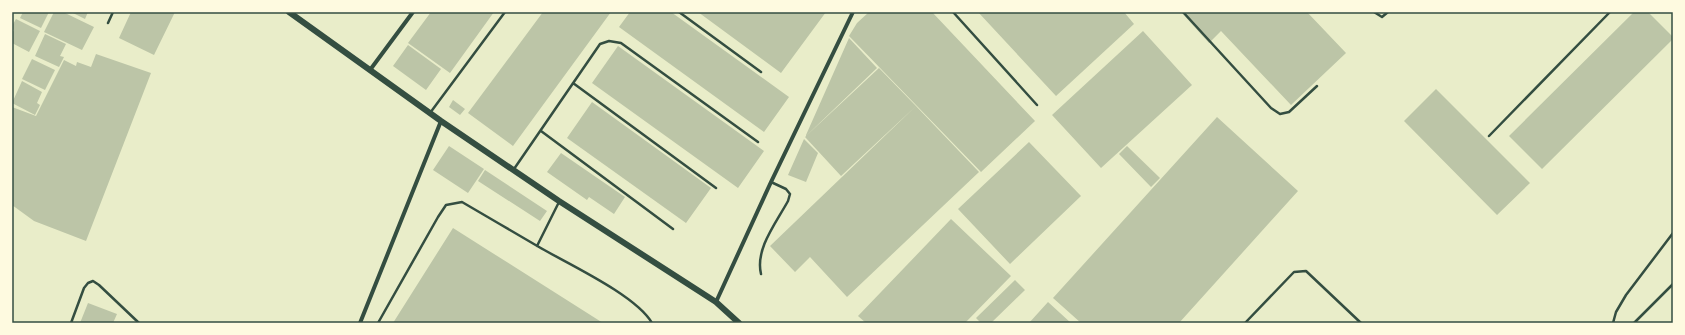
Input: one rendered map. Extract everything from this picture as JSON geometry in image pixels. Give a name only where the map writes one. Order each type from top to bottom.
[{"type":"street","points":[[291,12],[441,121],[559,201],[716,302],[739,323]]},
{"type":"street","points":[[370,70],[413,12]]},
{"type":"street","points":[[716,302],[853,12]]},
{"type":"street","points":[[360,323],[441,121]]},
{"type":"lane","points":[[108,23],[114,12]]},
{"type":"lane","points":[[430,113],[505,12]]},
{"type":"lane","points":[[679,12],[761,72]]},
{"type":"lane","points":[[953,12],[1037,105]]},
{"type":"lane","points":[[1183,12],[1271,108],[1280,114],[1289,112],[1317,86]]},
{"type":"lane","points":[[1374,12],[1382,18],[1388,12]]},
{"type":"lane","points":[[1489,136],[1610,12]]},
{"type":"lane","points":[[514,170],[600,44],[609,41],[622,43],[758,142]]},
{"type":"lane","points":[[573,82],[716,188]]},
{"type":"lane","points":[[541,131],[673,229]]},
{"type":"lane","points":[[761,274],[759,265],[762,250],[788,202],[790,194],[786,189],[772,182]]},
{"type":"lane","points":[[537,246],[559,201]]},
{"type":"lane","points":[[378,323],[446,205],[462,202],[617,291],[647,316],[652,323]]},
{"type":"lane","points":[[1613,323],[1616,312],[1626,295],[1673,233]]},
{"type":"lane","points":[[1246,323],[1294,272],[1306,271],[1361,323]]},
{"type":"lane","points":[[71,323],[84,288],[88,283],[93,282],[99,285],[139,323]]},
{"type":"lane","points":[[1634,323],[1673,284]]},
{"type":"building","points":[[23,12],[49,12],[41,28],[20,18]]},
{"type":"building","points":[[54,12],[63,12],[94,27],[82,50],[44,32]]},
{"type":"building","points":[[71,12],[88,12],[85,19]]},
{"type":"building","points":[[131,12],[175,12],[154,55],[119,38]]},
{"type":"building","points":[[431,12],[494,12],[450,73],[408,43]]},
{"type":"building","points":[[543,12],[611,12],[513,146],[468,113]]},
{"type":"building","points":[[630,12],[671,12],[789,97],[764,132],[619,27]]},
{"type":"building","points":[[698,12],[826,12],[781,73]]},
{"type":"building","points":[[869,12],[932,12],[1035,121],[981,172],[849,36],[857,23]]},
{"type":"building","points":[[978,12],[1124,12],[1134,24],[1056,96]]},
{"type":"building","points":[[1181,12],[1307,12],[1346,53],[1291,105],[1221,31],[1209,43]]},
{"type":"building","points":[[1634,12],[1648,12],[1673,37],[1673,39],[1542,169],[1509,136]]},
{"type":"building","points":[[16,19],[40,31],[29,52],[12,43],[12,34],[14,30],[12,29],[12,26]]},
{"type":"building","points":[[1143,31],[1192,85],[1101,168],[1052,115]]},
{"type":"building","points":[[45,34],[66,44],[60,56],[64,57],[59,67],[35,56]]},
{"type":"building","points":[[849,38],[877,68],[806,136],[806,135]]},
{"type":"building","points":[[408,45],[441,69],[426,90],[393,66]]},
{"type":"building","points":[[618,46],[764,151],[738,188],[592,83]]},
{"type":"building","points":[[96,54],[151,73],[86,241],[34,221],[12,205],[12,107],[36,116],[64,60],[76,66],[77,62],[91,67]]},
{"type":"building","points":[[32,59],[55,70],[45,90],[22,79]]},
{"type":"building","points":[[879,68],[916,106],[841,176],[805,137]]},
{"type":"building","points":[[22,81],[42,92],[37,103],[40,105],[35,115],[12,103]]},
{"type":"building","points":[[1436,89],[1530,183],[1497,215],[1404,121]]},
{"type":"building","points":[[453,100],[465,109],[460,115],[449,107]]},
{"type":"building","points":[[592,102],[711,188],[686,223],[567,138]]},
{"type":"building","points":[[916,106],[979,172],[847,297],[810,257],[795,272],[770,246]]},
{"type":"building","points":[[1217,117],[1298,191],[1179,323],[1081,323],[1053,298]]},
{"type":"building","points":[[804,139],[818,153],[806,182],[788,175]]},
{"type":"building","points":[[1029,142],[1081,196],[1010,264],[958,209]]},
{"type":"building","points":[[449,146],[484,169],[468,193],[433,170]]},
{"type":"building","points":[[1127,146],[1160,178],[1151,187],[1119,154]]},
{"type":"building","points":[[561,153],[625,197],[614,214],[589,197],[587,200],[547,172]]},
{"type":"building","points":[[485,170],[547,211],[540,221],[478,181]]},
{"type":"building","points":[[951,219],[1011,276],[965,323],[866,323],[858,316]]},
{"type":"building","points":[[453,228],[603,323],[393,323]]},
{"type":"building","points":[[1015,280],[1025,290],[991,323],[981,323],[976,318]]},
{"type":"building","points":[[1048,302],[1071,323],[1029,323]]},
{"type":"building","points":[[88,303],[117,314],[113,323],[80,323]]}]
